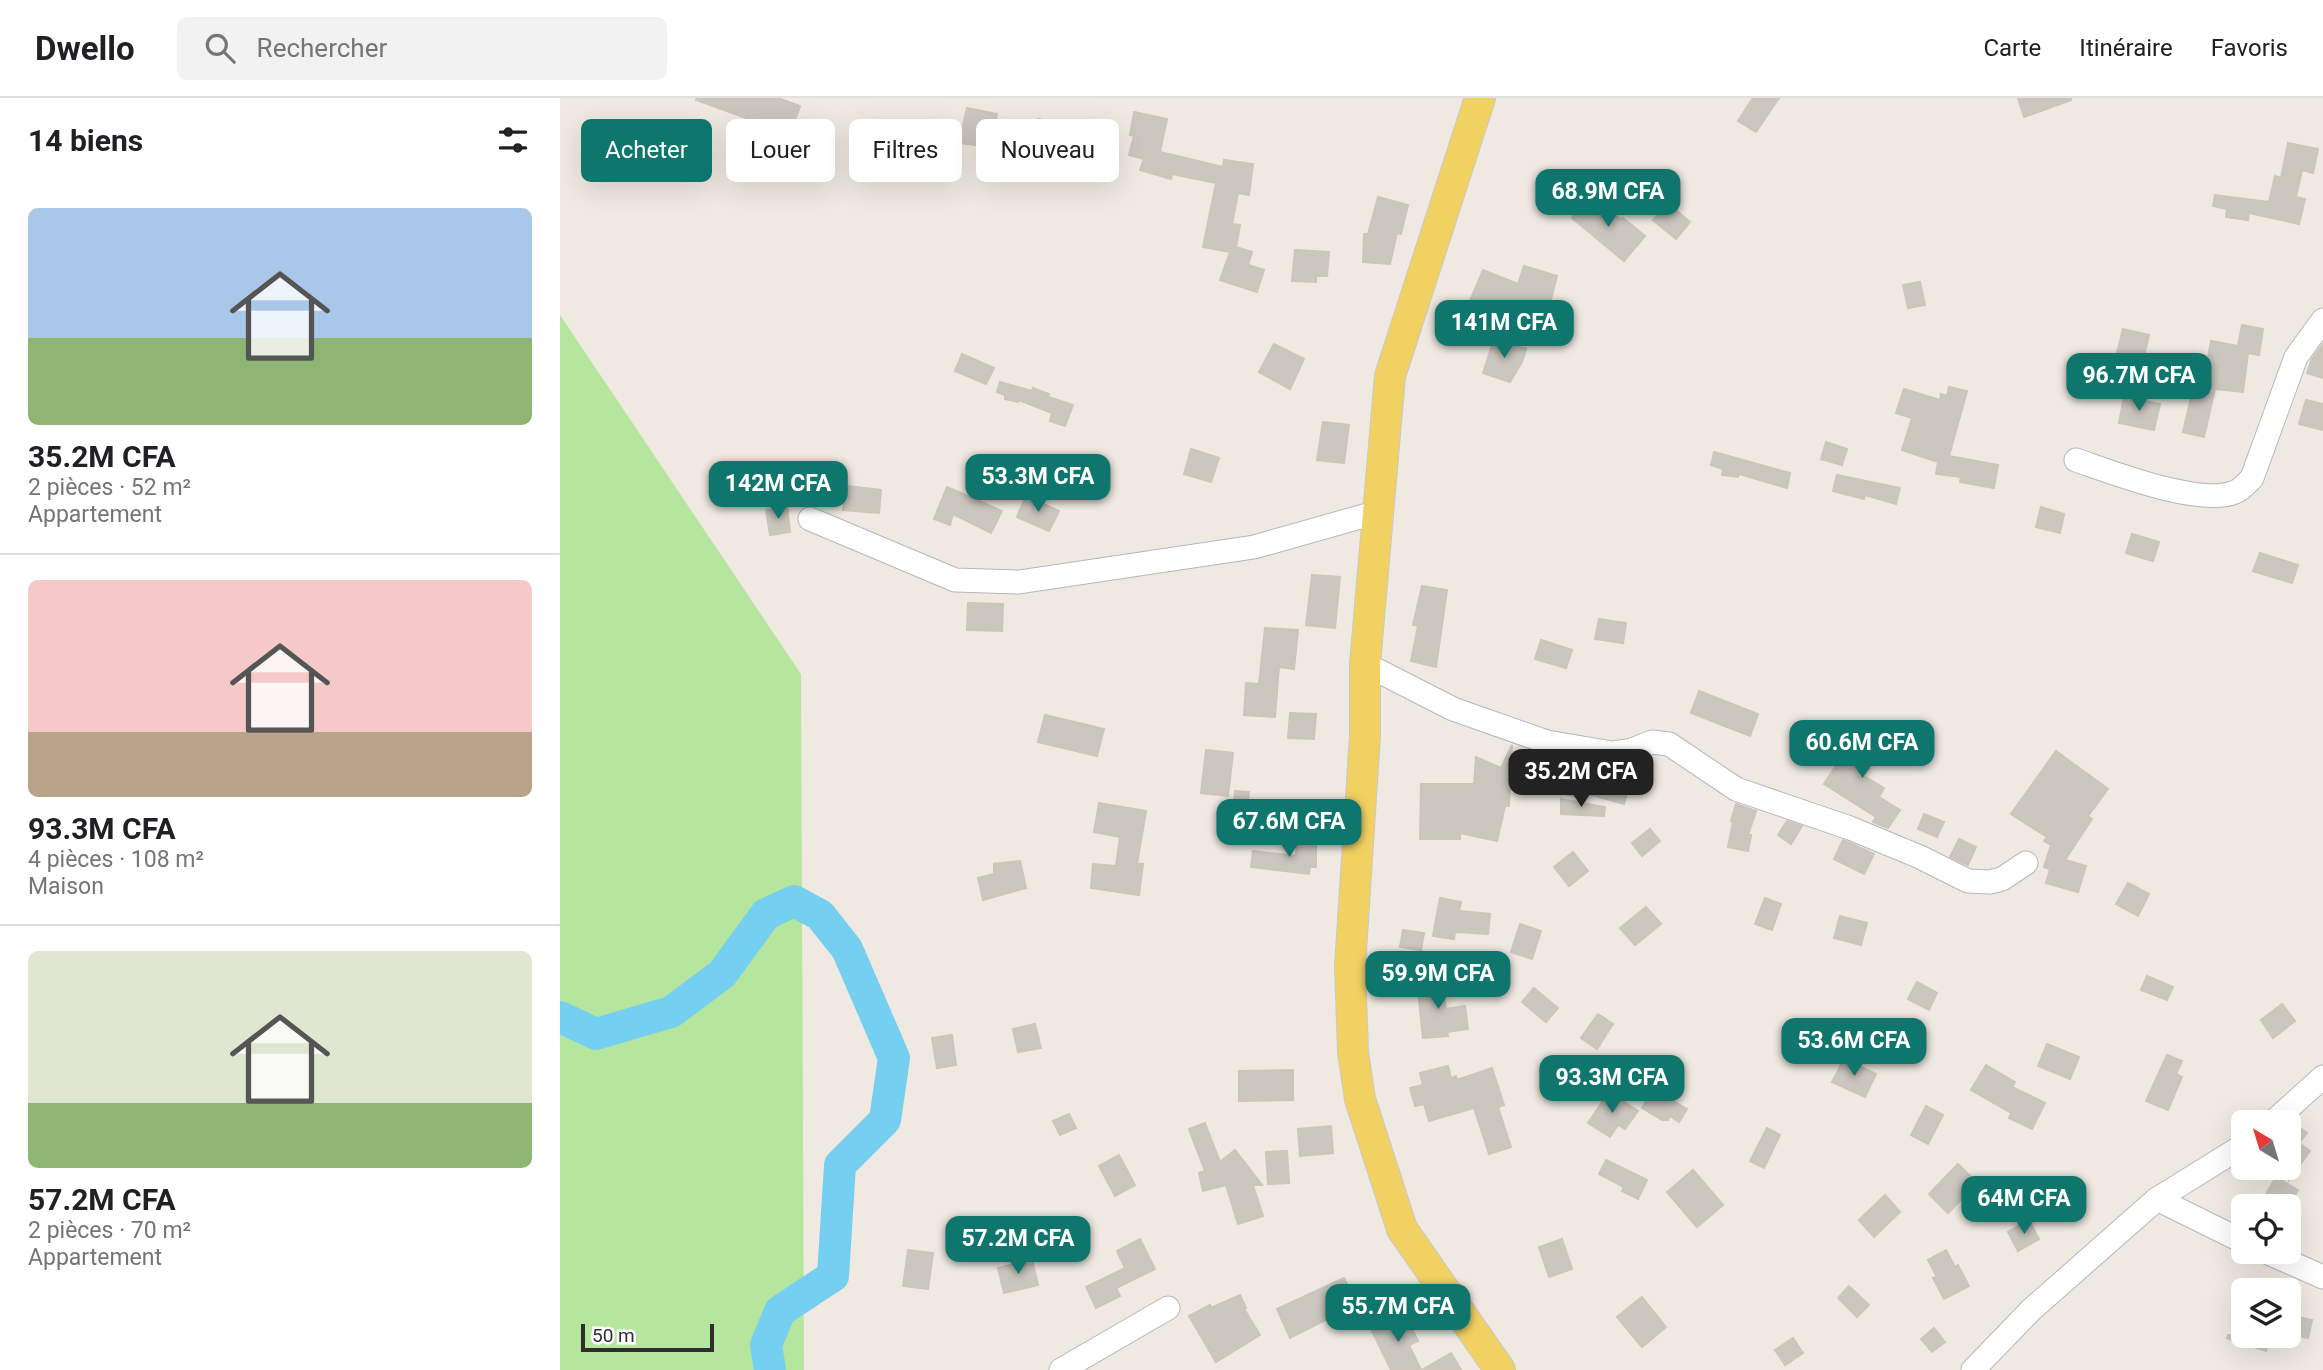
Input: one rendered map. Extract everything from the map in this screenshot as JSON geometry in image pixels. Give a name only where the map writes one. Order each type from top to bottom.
[{"type":"main road","points":[[1480,98],[1390,376],[1366,664],[1365,736],[1350,966],[1353,1052],[1360,1099],[1402,1229],[1500,1370]]},
{"type":"street","points":[[2076,460],[2162,489],[2218,496],[2236,492],[2252,478],[2296,357],[2323,320]]},
{"type":"street","points":[[810,519],[955,580],[1019,582],[1254,547],[1378,512]]},
{"type":"street","points":[[1366,664],[1453,709],[1547,743],[1612,753],[1632,750],[1652,742],[1670,744],[1736,789],[1850,828],[1920,857],[1968,881],[1990,882],[2002,879],[2026,863]]},
{"type":"street","points":[[2286,1110],[2323,1077]]},
{"type":"street","points":[[1973,1370],[2031,1310],[2157,1199],[2231,1153]]},
{"type":"street","points":[[2157,1199],[2231,1236]]},
{"type":"street","points":[[2294,1264],[2323,1277]]},
{"type":"street","points":[[1061,1370],[1168,1308]]},
{"type":"green space","points":[[560,315],[801,674],[804,1370],[560,1370]]},
{"type":"building","points":[[778,98],[800,106],[795,119],[749,119],[696,100]]},
{"type":"building","points":[[1753,98],[1779,98],[1756,132],[1738,121]]},
{"type":"building","points":[[2018,98],[2071,98],[2071,100],[2024,117]]},
{"type":"building","points":[[967,108],[997,114],[996,119],[976,119],[976,145],[962,143]]},
{"type":"building","points":[[1134,112],[1167,119],[1160,152],[1223,167],[1224,160],[1253,164],[1249,195],[1238,193],[1232,224],[1240,225],[1236,247],[1252,252],[1248,265],[1264,270],[1257,292],[1220,280],[1230,252],[1203,247],[1216,183],[1172,174],[1171,179],[1140,170],[1144,159],[1129,155],[1134,136],[1130,135]]},
{"type":"building","points":[[2288,143],[2318,149],[2313,173],[2302,170],[2296,197],[2305,199],[2299,224],[2249,213],[2248,220],[2226,217],[2227,209],[2213,206],[2215,195],[2269,202],[2275,176],[2281,178]]},
{"type":"building","points":[[1378,197],[1408,205],[1401,234],[1397,233],[1390,264],[1363,262],[1364,234],[1368,234]]},
{"type":"building","points":[[1586,197],[1622,220],[1623,218],[1645,236],[1624,261],[1572,218]]},
{"type":"building","points":[[1667,203],[1690,222],[1676,239],[1653,220]]},
{"type":"building","points":[[1295,250],[1329,252],[1327,276],[1316,276],[1316,282],[1292,281]]},
{"type":"building","points":[[1524,266],[1557,276],[1543,331],[1470,301],[1483,270],[1518,284]]},
{"type":"building","points":[[1920,282],[1925,305],[1908,308],[1903,285]]},
{"type":"building","points":[[2242,325],[2263,329],[2259,355],[2248,353],[2243,392],[2215,389],[2204,437],[2183,432],[2193,389],[2173,388],[2174,365],[2204,366],[2211,341],[2238,346]]},
{"type":"building","points":[[2123,329],[2149,335],[2142,364],[2116,357]]},
{"type":"building","points":[[1494,339],[1526,349],[1510,382],[1483,373]]},
{"type":"building","points":[[1274,344],[1304,359],[1290,389],[1259,372]]},
{"type":"building","points":[[2323,344],[2323,378],[2307,373],[2312,359]]},
{"type":"building","points":[[962,354],[994,368],[986,384],[955,371]]},
{"type":"building","points":[[1000,382],[1032,391],[1033,388],[1049,394],[1048,397],[1073,405],[1065,426],[1050,421],[1052,413],[1019,400],[1005,399],[1005,395],[997,392]]},
{"type":"building","points":[[1949,387],[1967,391],[1949,456],[1998,465],[1994,488],[1960,482],[1961,477],[1936,474],[1938,462],[1902,450],[1912,418],[1896,413],[1904,389],[1940,400],[1941,394],[1947,396]]},
{"type":"building","points":[[2124,397],[2160,404],[2154,430],[2119,423]]},
{"type":"building","points":[[2306,400],[2323,404],[2323,430],[2299,424]]},
{"type":"building","points":[[1323,422],[1349,425],[1344,463],[1317,460]]},
{"type":"building","points":[[1826,442],[1847,449],[1842,465],[1821,459]]},
{"type":"building","points":[[1191,449],[1219,458],[1211,482],[1184,474]]},
{"type":"building","points":[[1714,452],[1790,473],[1787,488],[1739,474],[1738,477],[1722,475],[1723,469],[1711,465]]},
{"type":"building","points":[[1837,475],[1900,488],[1896,504],[1865,495],[1864,499],[1833,491]]},
{"type":"building","points":[[846,486],[881,490],[879,513],[843,510]]},
{"type":"building","points":[[947,487],[1002,511],[991,533],[953,514],[950,525],[934,519]]},
{"type":"building","points":[[1026,496],[1059,511],[1049,531],[1017,517]]},
{"type":"building","points":[[787,507],[790,532],[770,535],[766,510]]},
{"type":"building","points":[[2041,507],[2064,514],[2060,533],[2036,527]]},
{"type":"building","points":[[2132,534],[2159,542],[2153,561],[2126,553]]},
{"type":"building","points":[[2260,553],[2298,565],[2292,583],[2253,571]]},
{"type":"building","points":[[1312,575],[1340,577],[1335,628],[1306,625]]},
{"type":"building","points":[[1422,586],[1447,590],[1436,667],[1411,661],[1418,626],[1413,625]]},
{"type":"building","points":[[968,603],[1003,604],[1002,631],[967,630]]},
{"type":"building","points":[[1599,619],[1626,623],[1623,643],[1595,639]]},
{"type":"building","points":[[1265,628],[1298,630],[1294,669],[1279,667],[1275,717],[1244,715],[1246,683],[1259,684]]},
{"type":"building","points":[[1541,640],[1572,650],[1566,668],[1535,659]]},
{"type":"building","points":[[1699,691],[1758,714],[1750,736],[1691,713]]},
{"type":"building","points":[[1290,713],[1316,714],[1314,739],[1288,738]]},
{"type":"building","points":[[1045,715],[1104,729],[1097,756],[1038,742]]},
{"type":"building","points":[[1858,732],[1883,748],[1864,776],[1884,788],[1879,797],[1900,810],[1888,828],[1873,822],[1876,817],[1824,784]]},
{"type":"building","points":[[1512,745],[1509,806],[1505,806],[1497,841],[1460,833],[1460,839],[1420,839],[1421,784],[1474,784],[1476,757],[1501,768]]},
{"type":"building","points":[[1206,750],[1233,753],[1228,796],[1201,793]]},
{"type":"building","points":[[2056,751],[2108,789],[2088,816],[2092,819],[2065,860],[2086,866],[2078,892],[2046,883],[2050,869],[2044,867],[2051,845],[2044,841],[2047,837],[2011,814]]},
{"type":"building","points":[[1574,761],[1634,769],[1624,804],[1585,793],[1585,797],[1568,795]]},
{"type":"building","points":[[1235,791],[1249,792],[1244,832],[1232,831]]},
{"type":"building","points":[[1561,799],[1605,807],[1604,816],[1561,814]]},
{"type":"building","points":[[1099,803],[1146,811],[1137,864],[1143,864],[1139,895],[1091,888],[1093,864],[1116,866],[1120,837],[1094,832]]},
{"type":"building","points":[[1736,804],[1756,811],[1748,835],[1751,835],[1748,851],[1728,847]]},
{"type":"building","points":[[1251,810],[1268,812],[1266,829],[1249,827]]},
{"type":"building","points":[[1924,814],[1944,822],[1937,837],[1918,829]]},
{"type":"building","points":[[1787,821],[1802,826],[1791,844],[1778,835]]},
{"type":"building","points":[[1650,829],[1660,841],[1642,856],[1632,843]]},
{"type":"building","points":[[1959,839],[1976,847],[1968,865],[1950,857]]},
{"type":"building","points":[[1297,840],[1316,841],[1316,867],[1310,867],[1309,874],[1251,867],[1253,851],[1296,856]]},
{"type":"building","points":[[1843,840],[1874,854],[1864,874],[1834,859]]},
{"type":"building","points":[[1573,852],[1588,871],[1569,886],[1554,867]]},
{"type":"building","points":[[1020,861],[1026,888],[983,900],[978,878],[994,874],[994,864]]},
{"type":"building","points":[[2128,883],[2149,894],[2138,916],[2116,904]]},
{"type":"building","points":[[1440,898],[1461,902],[1459,911],[1490,914],[1488,934],[1455,932],[1454,939],[1433,936]]},
{"type":"building","points":[[1765,898],[1781,904],[1772,930],[1755,924]]},
{"type":"building","points":[[1646,907],[1661,924],[1635,945],[1620,928]]},
{"type":"building","points":[[1840,916],[1867,923],[1861,945],[1834,938]]},
{"type":"building","points":[[1520,924],[1541,931],[1532,959],[1511,952]]},
{"type":"building","points":[[1403,930],[1424,933],[1421,950],[1400,947]]},
{"type":"building","points":[[2147,976],[2173,987],[2167,1000],[2141,990]]},
{"type":"building","points":[[1441,978],[1446,1009],[1465,1006],[1468,1029],[1447,1032],[1448,1036],[1423,1038],[1417,982]]},
{"type":"building","points":[[1917,982],[1937,993],[1929,1010],[1908,999]]},
{"type":"building","points":[[1534,988],[1558,1008],[1546,1022],[1522,1002]]},
{"type":"building","points":[[2282,1004],[2295,1021],[2273,1038],[2261,1020]]},
{"type":"building","points":[[1598,1014],[1613,1024],[1597,1049],[1581,1038]]},
{"type":"building","points":[[1035,1024],[1041,1048],[1018,1052],[1013,1029]]},
{"type":"building","points":[[952,1035],[956,1065],[937,1068],[932,1038]]},
{"type":"building","points":[[2047,1044],[2079,1057],[2070,1079],[2038,1066]]},
{"type":"building","points":[[2167,1055],[2182,1061],[2176,1074],[2182,1077],[2168,1110],[2146,1101]]},
{"type":"building","points":[[1844,1059],[1876,1074],[1865,1097],[1832,1082]]},
{"type":"building","points":[[1986,1065],[2015,1082],[2012,1087],[2045,1103],[2032,1129],[2009,1118],[2011,1113],[1971,1090]]},
{"type":"building","points":[[1448,1066],[1451,1078],[1456,1076],[1457,1080],[1492,1068],[1504,1105],[1498,1107],[1511,1147],[1489,1154],[1474,1108],[1429,1121],[1424,1104],[1415,1106],[1410,1088],[1423,1085],[1420,1073]]},
{"type":"building","points":[[1293,1070],[1293,1100],[1239,1101],[1239,1071]]},
{"type":"building","points":[[1653,1089],[1687,1109],[1679,1122],[1670,1116],[1668,1120],[1662,1120],[1642,1108]]},
{"type":"building","points":[[1609,1092],[1638,1111],[1625,1129],[1618,1125],[1610,1137],[1588,1123]]},
{"type":"building","points":[[1926,1106],[1943,1115],[1928,1144],[1911,1135]]},
{"type":"building","points":[[1069,1114],[1076,1128],[1060,1135],[1053,1121]]},
{"type":"building","points":[[1205,1123],[1220,1162],[1235,1150],[1262,1185],[1253,1185],[1263,1216],[1238,1224],[1226,1185],[1203,1191],[1199,1173],[1205,1171],[1189,1129]]},
{"type":"building","points":[[1331,1126],[1333,1153],[1300,1156],[1298,1129]]},
{"type":"building","points":[[1767,1128],[1780,1135],[1764,1168],[1750,1161]]},
{"type":"building","points":[[2301,1129],[2307,1133],[2301,1140]]},
{"type":"building","points":[[2301,1144],[2310,1151],[2301,1163]]},
{"type":"building","points":[[1287,1151],[1289,1183],[1268,1184],[1266,1152]]},
{"type":"building","points":[[1119,1155],[1135,1185],[1115,1196],[1099,1166]]},
{"type":"building","points":[[1606,1160],[1647,1180],[1638,1199],[1622,1191],[1624,1187],[1599,1174]]},
{"type":"building","points":[[1958,1164],[1977,1183],[1948,1213],[1929,1194]]},
{"type":"building","points":[[1693,1170],[1723,1205],[1697,1227],[1667,1192]]},
{"type":"building","points":[[2274,1180],[2281,1180],[2298,1190],[2296,1194],[2266,1194]]},
{"type":"building","points":[[1885,1195],[1900,1212],[1874,1237],[1859,1220]]},
{"type":"building","points":[[2029,1220],[2039,1239],[2018,1251],[2008,1232]]},
{"type":"building","points":[[1140,1239],[1155,1269],[1116,1288],[1120,1296],[1096,1308],[1086,1287],[1125,1268],[1117,1251]]},
{"type":"building","points":[[1562,1239],[1572,1269],[1549,1277],[1539,1247]]},
{"type":"building","points":[[908,1250],[933,1253],[928,1289],[903,1286]]},
{"type":"building","points":[[1946,1250],[1969,1286],[1944,1299],[1933,1278],[1937,1277],[1928,1260]]},
{"type":"building","points":[[1032,1259],[1038,1285],[1004,1293],[998,1268]]},
{"type":"building","points":[[1344,1278],[1357,1304],[1290,1338],[1277,1309]]},
{"type":"building","points":[[1849,1286],[1869,1305],[1857,1317],[1838,1298]]},
{"type":"building","points":[[1240,1295],[1246,1308],[1244,1309],[1260,1335],[1216,1362],[1189,1316],[1210,1305],[1211,1308]]},
{"type":"building","points":[[1642,1297],[1666,1327],[1642,1347],[1617,1317]]},
{"type":"building","points":[[1405,1315],[1418,1341],[1409,1345],[1421,1370],[1391,1370],[1372,1331]]},
{"type":"building","points":[[2301,1318],[2312,1320],[2308,1338],[2301,1337]]},
{"type":"building","points":[[1934,1328],[1945,1342],[1932,1352],[1921,1339]]},
{"type":"building","points":[[1793,1338],[1803,1353],[1785,1365],[1775,1350]]},
{"type":"building","points":[[1451,1353],[1461,1370],[1422,1370]]},
{"type":"waterway","points":[[560,1017],[596,1034],[671,1012],[722,974],[766,914],[794,901],[820,915],[847,949],[894,1058],[885,1120],[840,1165],[833,1276],[780,1311],[766,1345],[770,1370]]}]
